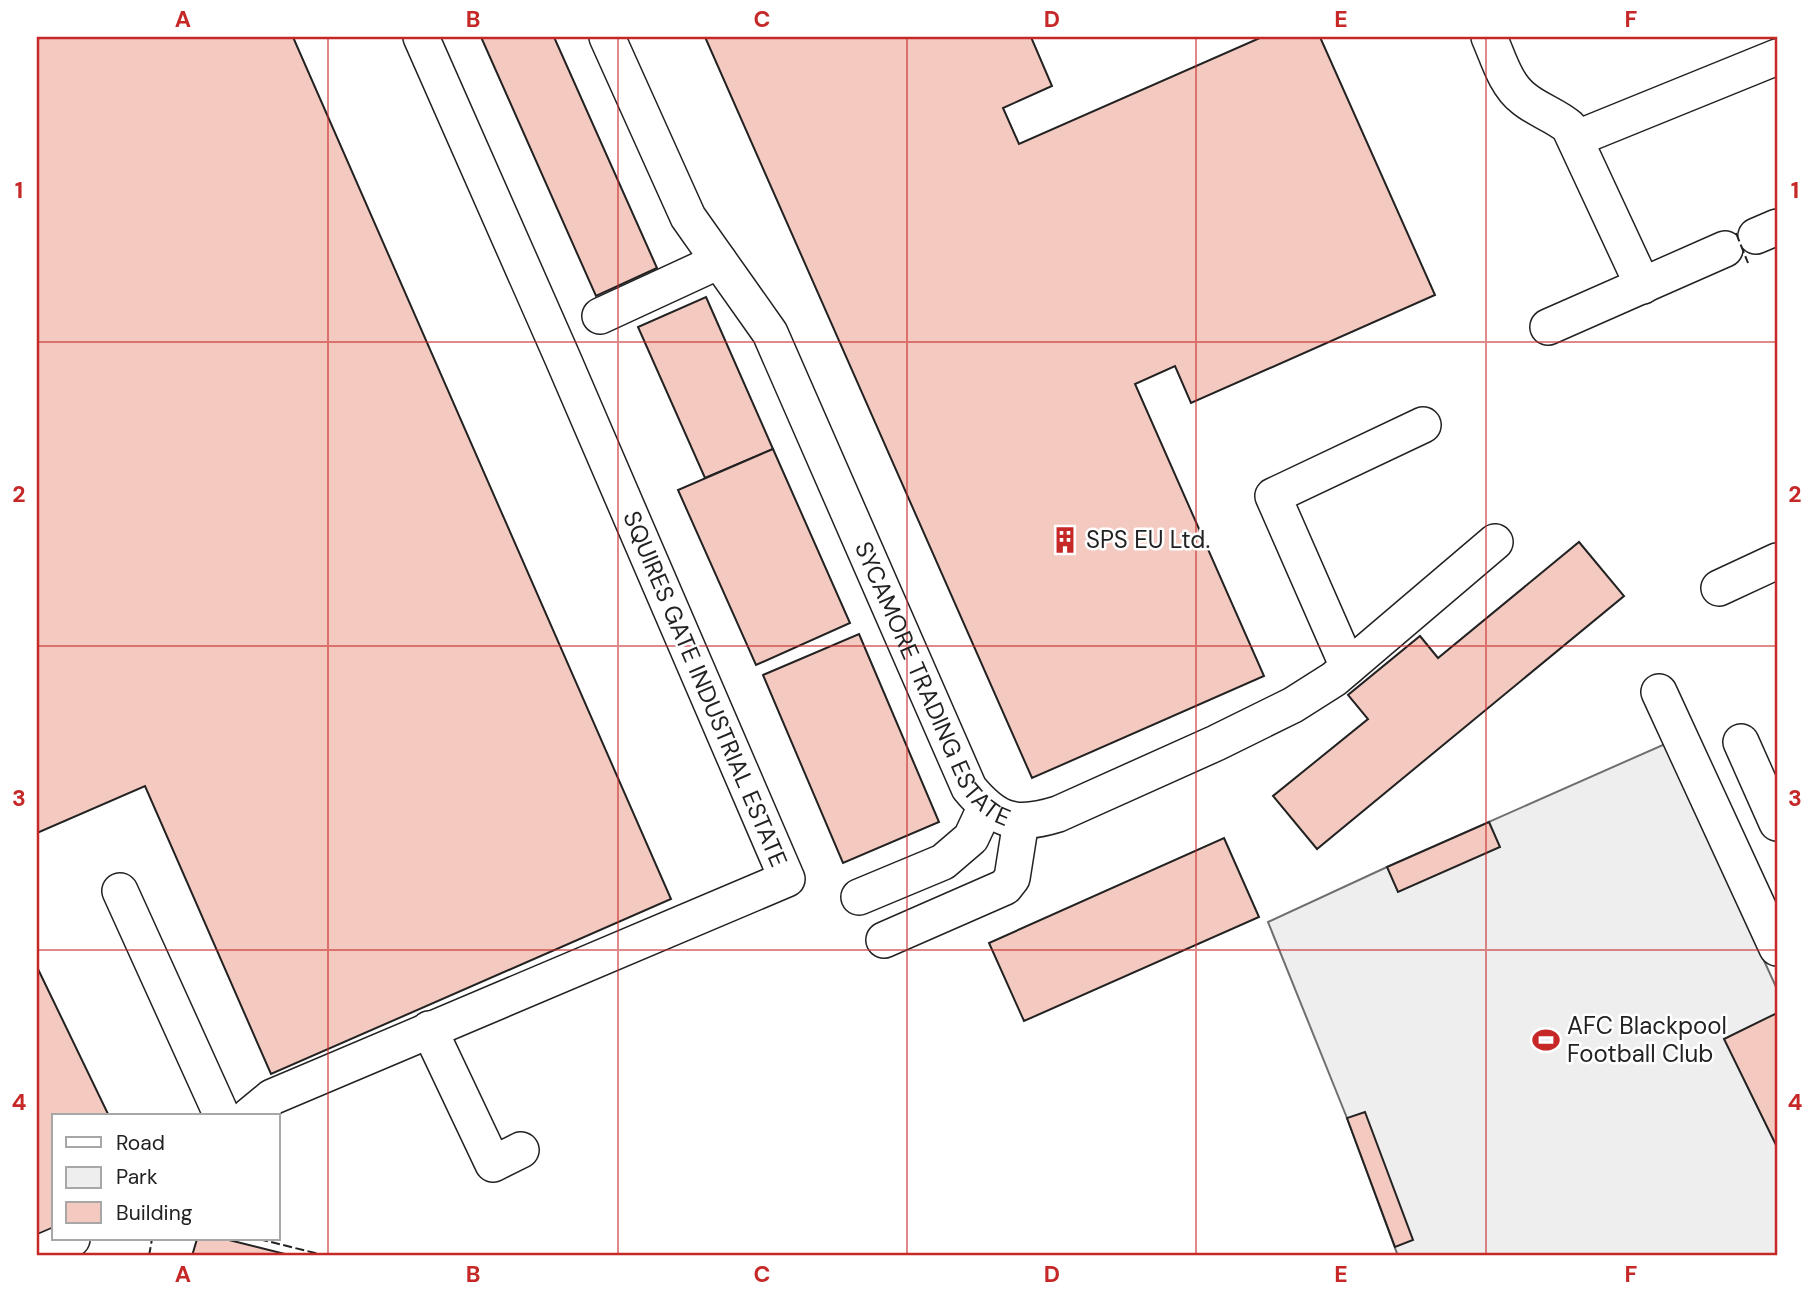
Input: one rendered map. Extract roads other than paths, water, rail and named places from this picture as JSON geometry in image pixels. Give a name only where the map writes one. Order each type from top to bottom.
[{"type":"street","name":"SQUIRES GATE INDUSTRIAL ESTATE","points":[[251,1114],[272,1097],[787,879],[421,37]]},
{"type":"street","name":"SYCAMORE TRADING ESTATE","points":[[607,37],[688,217],[770,333],[969,788],[985,808],[1012,821],[1034,821],[1058,814],[1293,705],[1348,667],[1495,542]]},
{"type":"street","points":[[1489,37],[1511,87],[1531,104],[1569,127],[1643,286]]},
{"type":"street","points":[[1576,139],[1777,57]]},
{"type":"street","points":[[1548,327],[1753,237]]},
{"type":"street","points":[[600,316],[719,261]]},
{"type":"street","points":[[1348,667],[1273,496],[1423,425]]},
{"type":"street","points":[[1719,588],[1777,561]]},
{"type":"street","points":[[1659,692],[1777,948]]},
{"type":"street","points":[[1741,742],[1775,813]]},
{"type":"street","points":[[859,897],[943,862],[971,838],[985,808]]},
{"type":"street","points":[[884,940],[1004,887],[1012,878],[1021,821]]},
{"type":"street","points":[[120,891],[221,1114]]},
{"type":"street","points":[[429,1029],[493,1164],[521,1150]]},
{"type":"street","points":[[37,1254],[70,1240]]},
{"type":"place","name":"SPS EU Ltd.","points":[[1065,540]]},
{"type":"place","name":"AFC Blackpool Football Club","points":[[1546,1040]]}]
